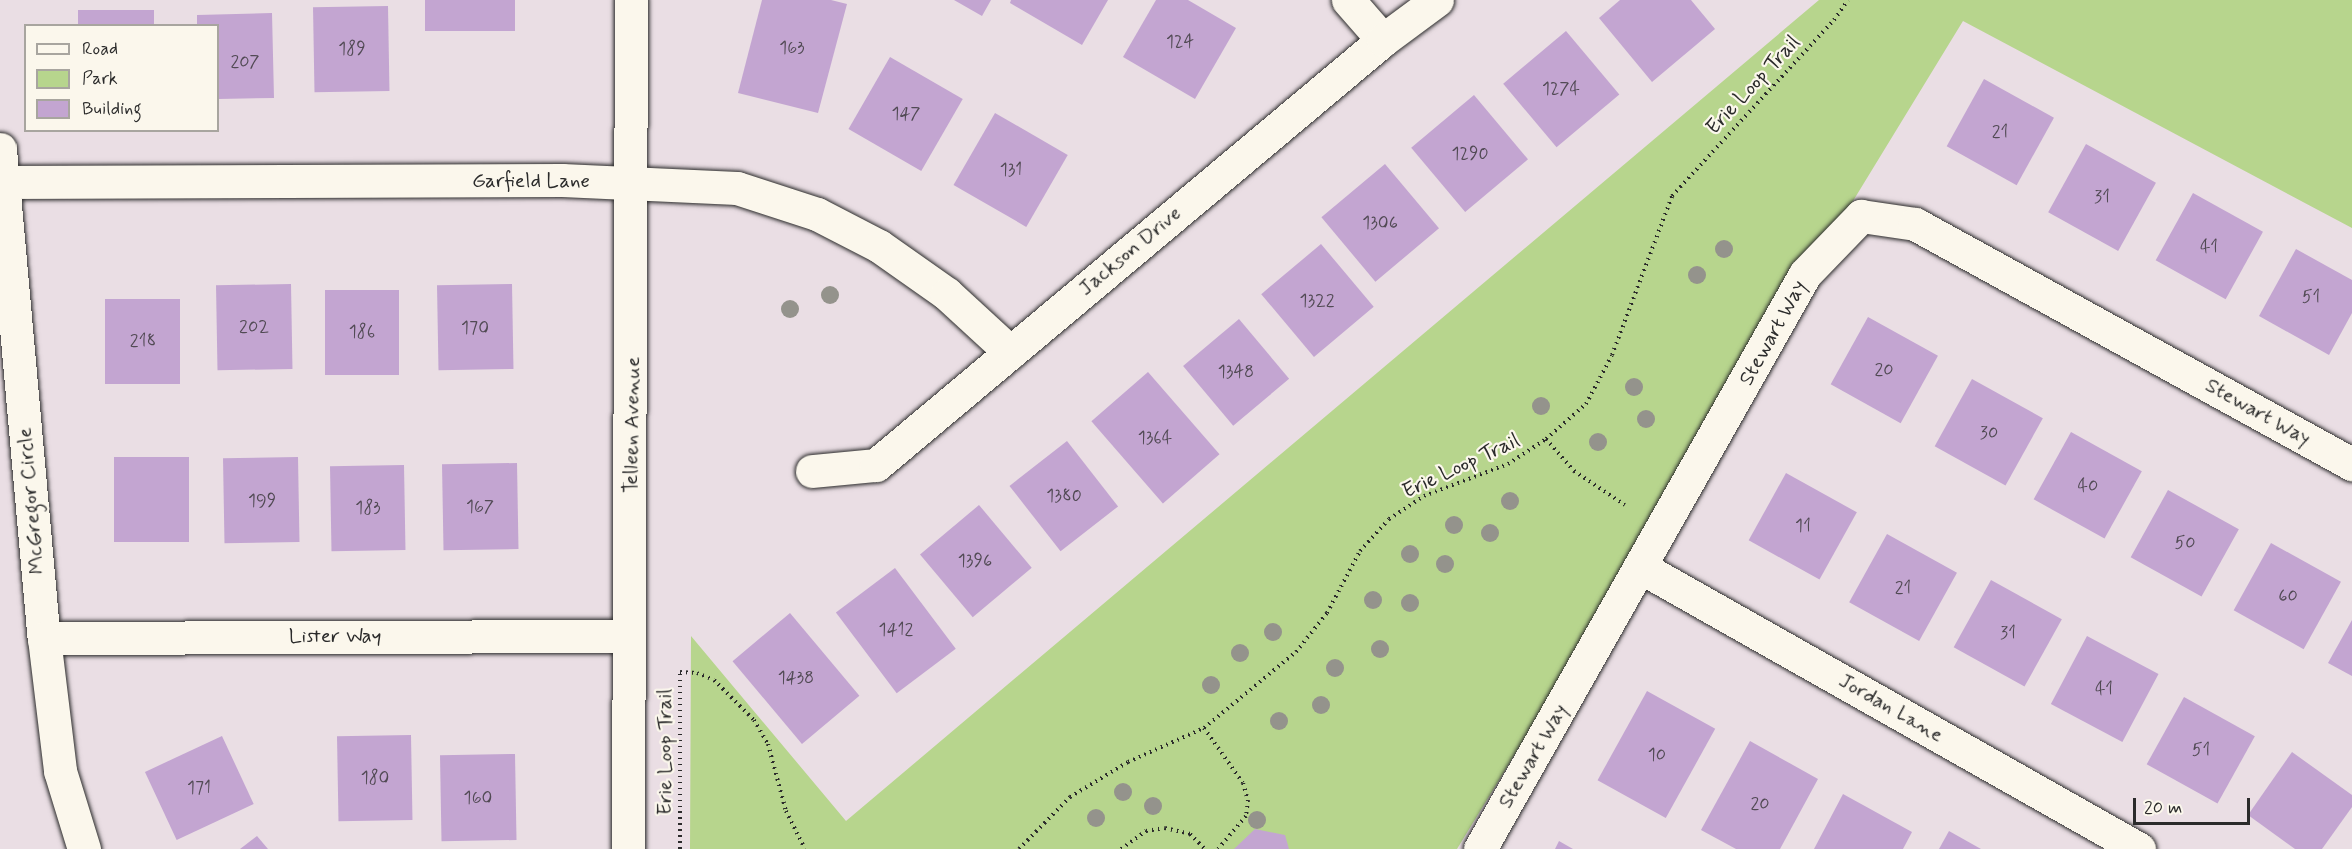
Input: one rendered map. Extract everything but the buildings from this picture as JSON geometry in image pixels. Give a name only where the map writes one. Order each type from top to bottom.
[{"type":"street","name":"Telleen Avenue","points":[[628,849],[627,636],[633,182],[631,0]]},
{"type":"street","points":[[1348,0],[1383,40]]},
{"type":"street","name":"Jackson Drive","points":[[812,471],[876,465],[1383,40],[1437,0]]},
{"type":"street","name":"McGregor Circle","points":[[0,149],[44,638],[60,771],[84,849]]},
{"type":"street","name":"Garfield Lane","points":[[3,182],[633,182],[737,188],[817,214],[879,246],[948,294],[1010,352]]},
{"type":"street","name":"Stewart Way","points":[[1480,849],[1642,568],[1805,274],[1861,216],[1915,224],[2352,464]]},
{"type":"street","name":"Jordan Lane","points":[[1642,568],[2139,849]]},
{"type":"street","name":"Lister Way","points":[[44,638],[627,636]]},
{"type":"path","name":"Erie Loop Trail","points":[[1019,849],[1070,797],[1128,762],[1204,728],[1296,652],[1327,613],[1360,551],[1389,519],[1425,496],[1508,464],[1546,440],[1586,404],[1612,355],[1672,196],[1834,20],[1848,0]]},
{"type":"path","points":[[1546,440],[1574,471],[1625,505]]},
{"type":"path","name":"Erie Loop Trail","points":[[680,849],[680,672],[697,672],[714,680],[754,720],[768,744],[786,811],[805,849]]},
{"type":"path","points":[[1204,728],[1243,783],[1248,800],[1246,816],[1218,849]]},
{"type":"path","points":[[1121,849],[1146,831],[1165,828],[1190,834],[1205,849]]},
{"type":"green space","points":[[1819,0],[2352,0],[2352,228],[1963,21],[1457,849],[690,849],[691,636],[846,821]]}]
